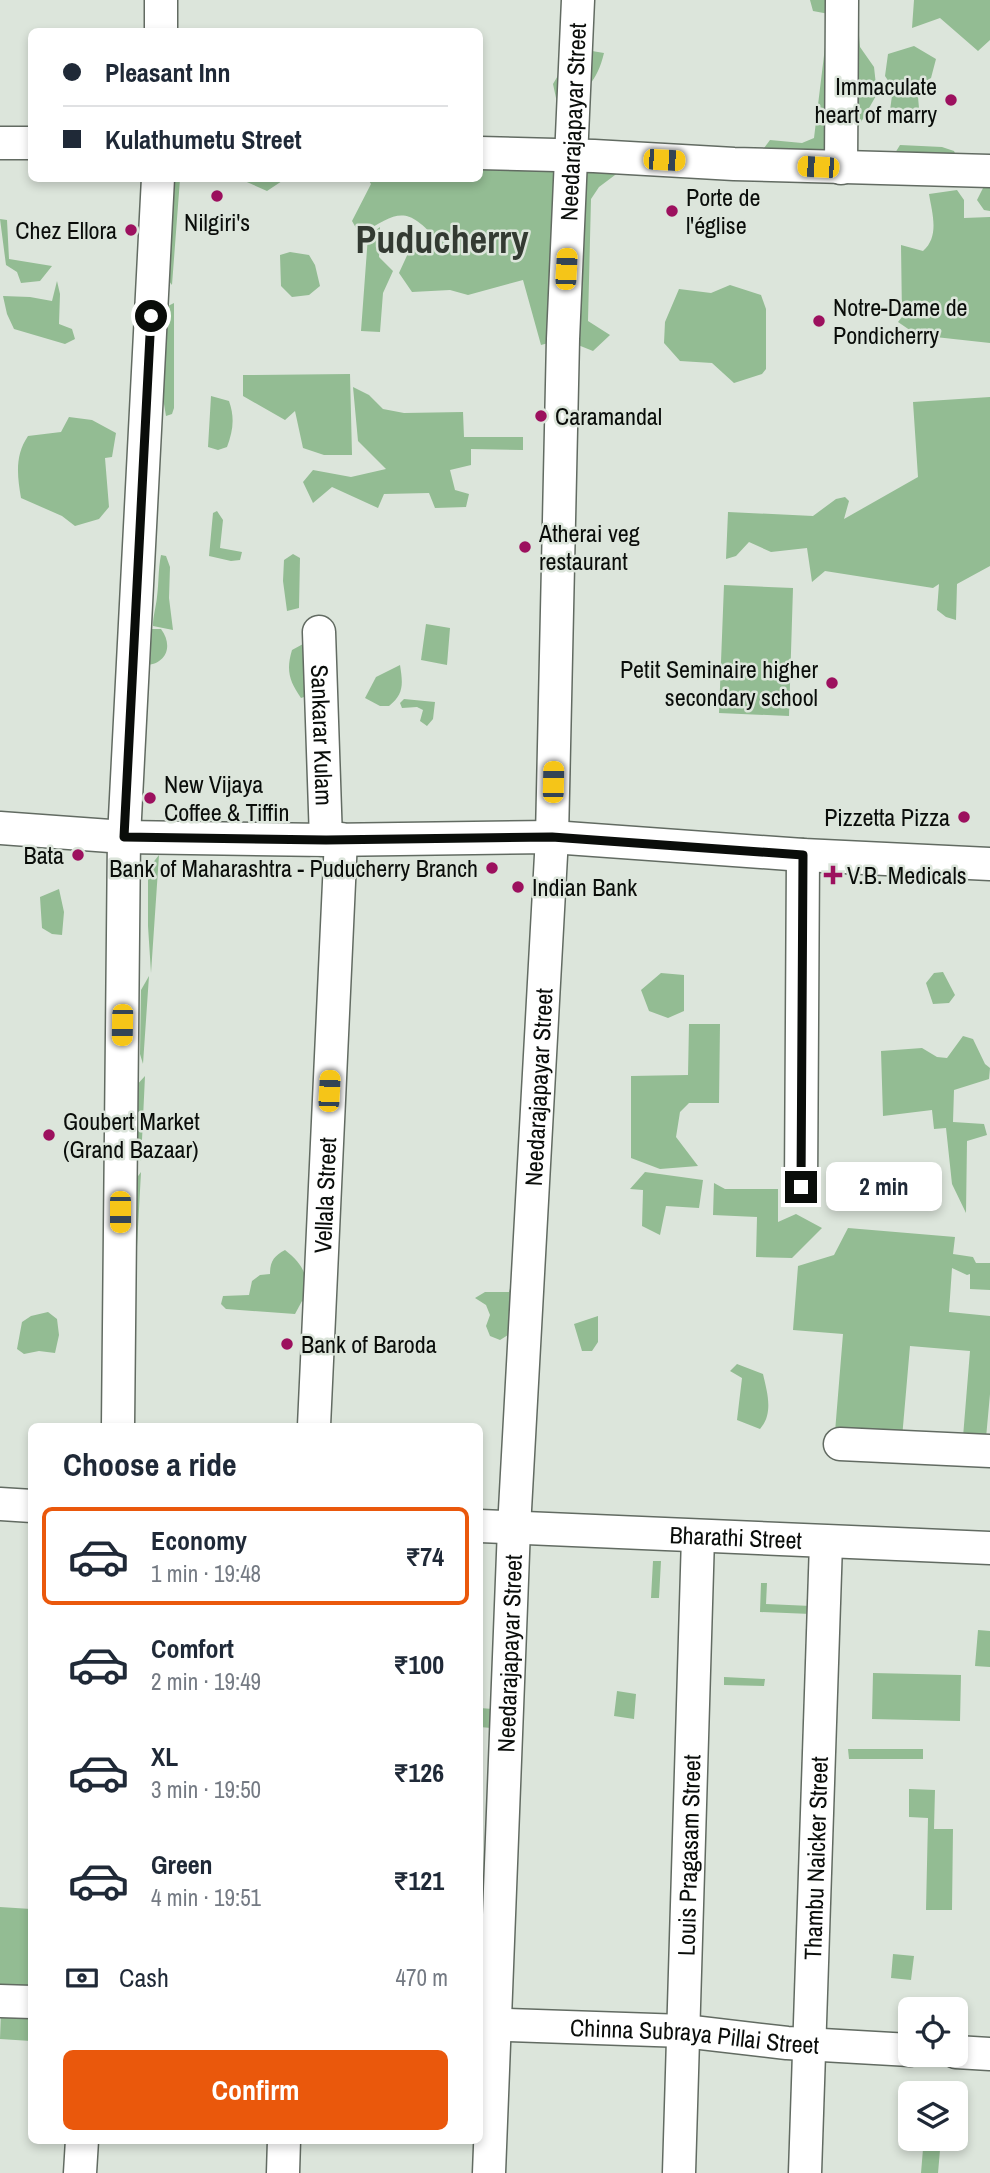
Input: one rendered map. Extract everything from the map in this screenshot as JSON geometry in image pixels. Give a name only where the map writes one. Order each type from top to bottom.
[{"type":"street","points":[[161,28],[162,0]]},
{"type":"street","name":"Needarajapayar Street","points":[[489,2173],[488,2024],[552,837],[564,339],[578,0]]},
{"type":"street","points":[[841,168],[842,0]]},
{"type":"street","points":[[0,143],[28,144]]},
{"type":"street","points":[[483,153],[841,168],[990,171]]},
{"type":"street","points":[[118,1423],[124,837],[158,182]]},
{"type":"street","name":"Sankarar Kulam","points":[[319,632],[333,839]]},
{"type":"street","points":[[0,828],[124,837],[552,837],[803,855],[990,864]]},
{"type":"street","name":"Vellala Street","points":[[314,1423],[333,839]]},
{"type":"street","points":[[801,1187],[803,855]]},
{"type":"street","points":[[840,1444],[990,1451]]},
{"type":"street","points":[[0,1504],[28,1506]]},
{"type":"street","name":"Bharathi Street","points":[[483,1526],[990,1548]]},
{"type":"street","name":"Louis Pragasam Street","points":[[679,2173],[698,1537]]},
{"type":"street","name":"Thambu Naicker Street","points":[[805,2173],[826,1543]]},
{"type":"street","points":[[0,2001],[28,2002]]},
{"type":"street","name":"Chinna Subraya Pillai Street","points":[[488,2024],[684,2031],[809,2044],[898,2049]]},
{"type":"street","points":[[968,2053],[990,2054]]},
{"type":"street","points":[[80,2173],[82,2144]]},
{"type":"street","points":[[283,2173],[284,2144]]},
{"type":"green space","points":[[810,0],[856,0],[860,47],[874,67],[877,94],[856,131],[826,162],[761,152],[770,140],[802,143],[814,138],[829,14],[813,11]]},
{"type":"green space","points":[[914,0],[990,0],[990,40],[978,51],[940,18],[912,28]]},
{"type":"green space","points":[[914,46],[936,59],[931,78],[917,86],[920,119],[906,123],[889,118],[893,88],[885,76],[888,54]]},
{"type":"green space","points":[[592,51],[604,53],[598,72],[566,112],[556,98],[553,84],[563,67]]},
{"type":"green space","points":[[483,139],[623,169],[599,187],[591,199],[588,321],[610,335],[593,351],[563,339],[541,345],[523,280],[468,295],[450,290],[412,292],[399,273],[410,249],[439,242],[418,222],[402,216],[384,221],[360,235],[352,221],[370,182],[483,182]]},
{"type":"green space","points":[[900,145],[942,147],[954,151],[960,165],[892,158]]},
{"type":"green space","points":[[990,180],[990,211],[984,210],[977,200],[986,182]]},
{"type":"green space","points":[[172,182],[180,182],[172,285],[165,276]]},
{"type":"green space","points":[[247,182],[280,182],[267,191]]},
{"type":"green space","points":[[957,190],[964,200],[964,218],[990,217],[990,343],[917,335],[898,322],[902,317],[901,245],[923,251],[932,238],[933,231],[929,194]]},
{"type":"green space","points":[[0,219],[7,220],[9,259],[52,266],[40,281],[21,283],[17,272],[6,265]]},
{"type":"green space","points":[[380,227],[379,257],[393,271],[383,293],[380,332],[361,331],[368,236]]},
{"type":"green space","points":[[290,252],[309,255],[315,265],[320,286],[309,295],[292,297],[281,286],[280,255]]},
{"type":"green space","points":[[57,281],[60,294],[59,324],[72,329],[75,339],[65,344],[14,329],[3,296],[52,301]]},
{"type":"green space","points":[[730,285],[761,295],[766,309],[766,369],[762,374],[734,383],[712,363],[680,361],[664,343],[665,322],[679,289],[711,293]]},
{"type":"green space","points":[[174,303],[174,408],[172,414],[166,416],[162,392],[166,307]]},
{"type":"green space","points":[[350,374],[352,455],[324,455],[303,448],[295,411],[285,420],[243,396],[243,375]]},
{"type":"green space","points":[[353,387],[369,395],[383,409],[404,413],[463,412],[464,437],[523,437],[523,450],[471,449],[471,465],[450,470],[455,490],[469,494],[466,507],[435,508],[429,493],[384,494],[378,508],[332,487],[313,503],[303,482],[313,470],[351,477],[386,469],[358,441]]},
{"type":"green space","points":[[211,396],[229,401],[233,419],[227,447],[218,450],[208,447]]},
{"type":"green space","points":[[990,397],[990,566],[957,584],[956,620],[937,610],[939,584],[933,588],[825,571],[812,582],[807,548],[771,552],[749,542],[736,556],[726,559],[728,512],[813,516],[836,499],[845,497],[849,501],[844,519],[918,477],[913,402]]},
{"type":"green space","points":[[69,417],[92,420],[116,433],[112,457],[105,458],[109,507],[99,519],[75,526],[62,516],[21,498],[18,473],[21,450],[28,436],[61,432]]},
{"type":"green space","points":[[217,511],[223,520],[220,548],[242,552],[240,560],[231,561],[209,556],[213,513]]},
{"type":"green space","points":[[293,554],[300,558],[299,608],[287,611],[283,581],[284,560]]},
{"type":"green space","points":[[161,555],[166,556],[170,567],[169,598],[173,630],[153,626]]},
{"type":"green space","points":[[724,585],[793,588],[789,716],[719,713]]},
{"type":"green space","points":[[426,624],[450,628],[447,665],[421,660]]},
{"type":"green space","points":[[142,629],[161,629],[165,636],[165,655],[156,663],[141,665]]},
{"type":"green space","points":[[303,644],[313,649],[310,695],[301,698],[291,681],[289,664],[292,650]]},
{"type":"green space","points":[[400,665],[401,688],[394,702],[389,706],[380,706],[365,698],[376,677]]},
{"type":"green space","points":[[404,699],[435,702],[433,719],[427,726],[420,721],[423,710],[417,707],[402,708],[400,703]]},
{"type":"green space","points":[[159,855],[151,973],[148,869]]},
{"type":"green space","points":[[59,889],[64,912],[62,935],[52,934],[42,928],[40,897]]},
{"type":"green space","points":[[943,972],[955,995],[949,1003],[933,1004],[926,983],[934,973]]},
{"type":"green space","points":[[661,973],[684,975],[684,1011],[668,1018],[649,1011],[641,990]]},
{"type":"green space","points":[[149,976],[143,1064],[140,1054],[141,990]]},
{"type":"green space","points":[[689,1024],[720,1024],[719,1103],[689,1103],[680,1112],[676,1137],[698,1166],[660,1169],[631,1158],[631,1076],[688,1075]]},
{"type":"green space","points":[[963,1036],[973,1039],[985,1064],[990,1068],[989,1079],[954,1090],[953,1122],[984,1124],[987,1135],[967,1141],[966,1213],[952,1184],[946,1128],[934,1129],[932,1110],[883,1116],[881,1051],[922,1048],[937,1057],[947,1058]]},
{"type":"green space","points":[[145,1076],[141,1161],[133,1127],[134,1088]]},
{"type":"green space","points":[[141,1172],[136,1265],[131,1265],[136,1179]]},
{"type":"green space","points":[[645,1172],[703,1180],[699,1208],[666,1206],[660,1235],[642,1226],[643,1190],[630,1189]]},
{"type":"green space","points":[[714,1183],[725,1189],[778,1189],[778,1222],[796,1214],[822,1228],[792,1258],[756,1257],[757,1217],[713,1215]]},
{"type":"green space","points":[[848,1228],[955,1237],[953,1254],[973,1257],[976,1263],[990,1263],[990,1290],[970,1289],[970,1274],[952,1268],[949,1312],[990,1316],[990,1394],[986,1438],[963,1437],[970,1351],[910,1346],[902,1438],[835,1432],[843,1334],[793,1330],[798,1266],[834,1255]]},
{"type":"green space","points":[[285,1250],[293,1256],[305,1275],[309,1307],[302,1301],[295,1314],[226,1309],[221,1304],[223,1296],[249,1295],[252,1281],[260,1275],[270,1274],[273,1259]]},
{"type":"green space","points":[[511,1285],[516,1287],[508,1335],[500,1340],[490,1336],[486,1326],[490,1315],[486,1305],[475,1298],[485,1292],[509,1292]]},
{"type":"green space","points":[[48,1312],[57,1319],[59,1335],[55,1353],[39,1351],[24,1354],[17,1349],[22,1322],[31,1316]]},
{"type":"green space","points":[[598,1316],[598,1342],[592,1351],[582,1351],[574,1324]]},
{"type":"green space","points":[[737,1364],[763,1374],[768,1409],[760,1429],[737,1420],[742,1378],[730,1371]]},
{"type":"green space","points":[[653,1561],[661,1561],[659,1598],[651,1598]]},
{"type":"green space","points":[[761,1583],[767,1583],[766,1604],[811,1606],[811,1614],[760,1612]]},
{"type":"green space","points":[[978,1630],[990,1631],[990,1667],[975,1666]]},
{"type":"green space","points":[[873,1673],[961,1675],[960,1721],[872,1719]]},
{"type":"green space","points":[[724,1677],[765,1679],[764,1686],[724,1685]]},
{"type":"green space","points":[[617,1691],[636,1694],[634,1719],[614,1716]]},
{"type":"green space","points":[[483,1708],[493,1709],[491,1728],[483,1727]]},
{"type":"green space","points":[[848,1749],[923,1749],[923,1759],[849,1759]]},
{"type":"green space","points":[[909,1789],[935,1790],[934,1829],[953,1829],[952,1910],[926,1910],[928,1818],[909,1817]]},
{"type":"green space","points":[[483,1893],[488,1893],[484,1958]]},
{"type":"green space","points":[[0,1907],[28,1909],[28,1989],[0,1987]]},
{"type":"green space","points":[[893,1954],[914,1956],[911,1980],[891,1978]]},
{"type":"green space","points":[[1,2011],[28,2013],[28,2041],[0,2039]]},
{"type":"green space","points":[[923,2151],[940,2151],[938,2173],[921,2173]]},
{"type":"place","name":"Immaculate heart of marry","points":[[951,100]]},
{"type":"place","name":"Nilgiri's","points":[[217,196]]},
{"type":"place","name":"Porte de l'église","points":[[672,211]]},
{"type":"place","name":"Chez Ellora","points":[[131,230]]},
{"type":"place","name":"Notre-Dame de Pondicherry","points":[[819,321]]},
{"type":"place","name":"Caramandal","points":[[541,416]]},
{"type":"place","name":"Atherai veg restaurant","points":[[525,547]]},
{"type":"place","name":"Petit Seminaire higher secondary school","points":[[832,683]]},
{"type":"place","name":"New Vijaya Coffee & Tiffin","points":[[150,798]]},
{"type":"place","name":"Pizzetta Pizza","points":[[964,817]]},
{"type":"place","name":"Bata","points":[[78,855]]},
{"type":"place","name":"Bank of Maharashtra - Puducherry Branch","points":[[492,868]]},
{"type":"place","name":"V.B. Medicals","points":[[833,875]]},
{"type":"place","name":"Indian Bank","points":[[518,887]]},
{"type":"place","name":"Goubert Market (Grand Bazaar)","points":[[49,1135]]},
{"type":"place","name":"Bank of Baroda","points":[[287,1344]]},
{"type":"district","name":"Puducherry","points":[[442,239]]},
{"type":"route","points":[[151,316],[124,837],[326,840],[552,837],[803,855],[801,1187]]}]
